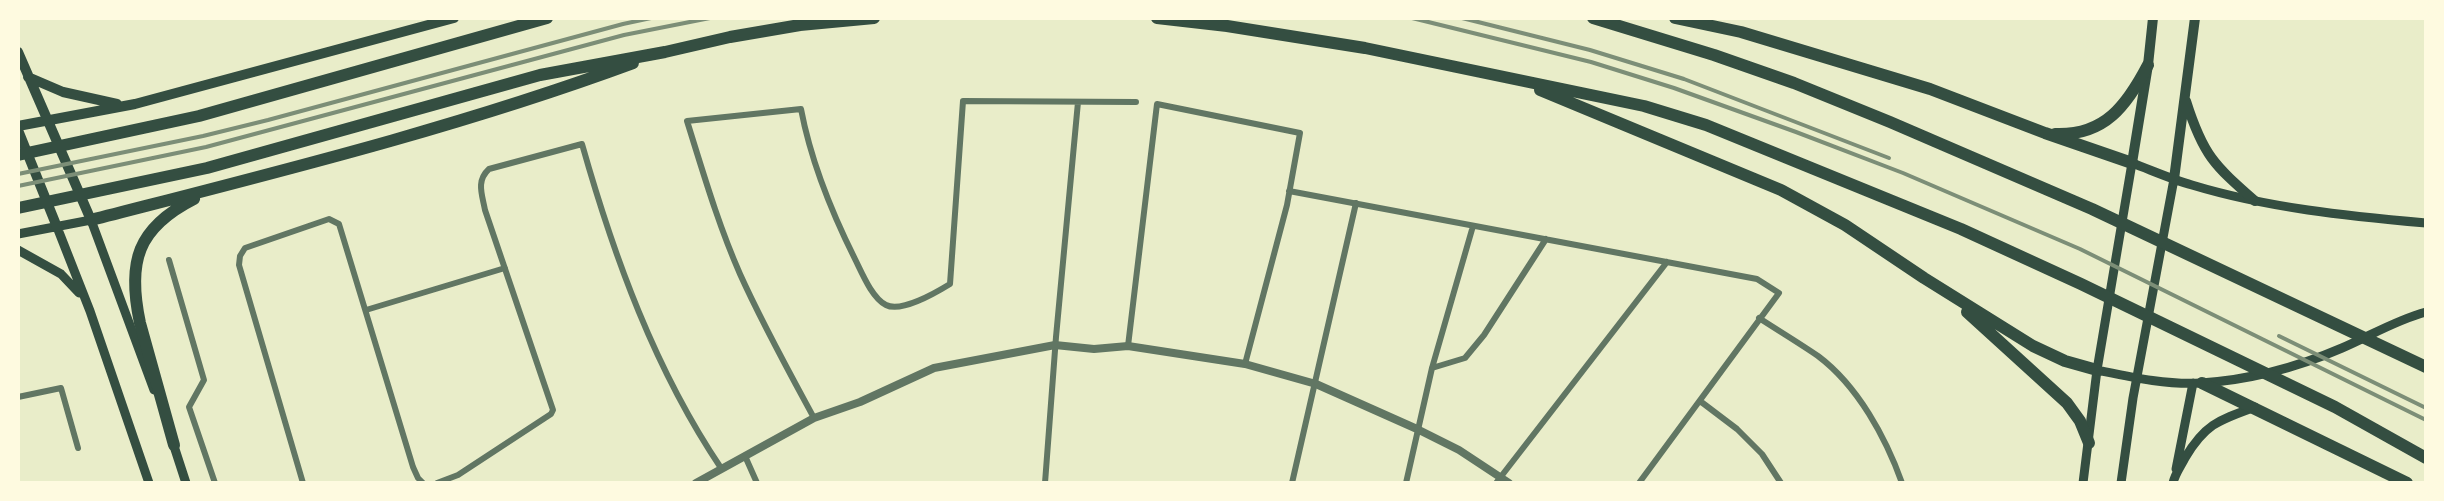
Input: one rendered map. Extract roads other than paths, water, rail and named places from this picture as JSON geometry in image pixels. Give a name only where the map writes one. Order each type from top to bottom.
[{"type":"highway","points":[[18,156],[199,116],[547,18]]},
{"type":"highway","points":[[18,208],[207,168],[540,75],[665,52],[730,37],[874,18]]},
{"type":"highway","points":[[1157,18],[1227,26],[1365,48],[1644,106],[1706,125],[1961,229],[2081,284],[2335,407],[2426,458]]},
{"type":"highway","points":[[1593,18],[1714,55],[1794,83],[2092,209],[2426,367]]},
{"type":"highway","points":[[1675,18],[1741,32],[1930,89],[2132,163]]},
{"type":"highway","points":[[91,220],[554,93],[665,52]]},
{"type":"highway","points":[[2045,133],[2059,134],[2081,130],[2109,119],[2128,101],[2148,65]]},
{"type":"highway","points":[[1514,79],[1781,190],[1845,225],[1924,278],[2033,345],[2065,361],[2097,370]]},
{"type":"highway","points":[[174,445],[136,305],[135,269],[142,245],[161,219],[214,188]]},
{"type":"highway","points":[[1924,278],[2008,348],[2067,403],[2080,421],[2089,443]]},
{"type":"highway","points":[[2198,383],[2254,407],[2407,483]]},
{"type":"main road","points":[[149,483],[90,311],[18,128],[135,104],[454,18]]},
{"type":"main road","points":[[2083,483],[2097,370],[2148,65],[2153,18]]},
{"type":"main road","points":[[2121,483],[2136,378],[2174,179],[2195,18]]},
{"type":"main road","points":[[18,52],[91,220],[186,483]]},
{"type":"main road","points":[[28,77],[81,97],[109,103],[135,104]]},
{"type":"main road","points":[[2185,98],[2206,153],[2255,201]]},
{"type":"main road","points":[[2132,163],[2174,179],[2255,201],[2325,213],[2426,223]]},
{"type":"main road","points":[[18,234],[91,220]]},
{"type":"main road","points":[[18,250],[42,262],[68,280],[90,311]]},
{"type":"main road","points":[[2097,370],[2136,378],[2198,383],[2258,375],[2298,364],[2426,312]]},
{"type":"main road","points":[[2173,480],[2198,383]]},
{"type":"main road","points":[[2173,480],[2204,432],[2228,417],[2254,407]]},
{"type":"street","points":[[814,418],[758,313],[739,272],[713,205],[687,121],[801,109],[807,139],[832,212],[869,287],[886,305],[892,306],[921,301],[950,284],[963,101],[1136,102]]},
{"type":"street","points":[[1045,483],[1055,345],[1078,102]]},
{"type":"street","points":[[1128,346],[1157,104],[1300,133],[1265,292],[1245,364]]},
{"type":"street","points":[[437,483],[458,475],[551,414],[553,405],[534,358],[485,210],[480,185],[483,175],[489,169],[582,144],[615,249],[643,321],[676,395],[721,468]]},
{"type":"street","points":[[1289,191],[1757,279],[1779,293],[1639,483]]},
{"type":"street","points":[[1292,483],[1356,203]]},
{"type":"street","points":[[303,483],[239,265],[240,256],[245,248],[328,219],[339,224],[413,467],[423,483]]},
{"type":"street","points":[[1406,483],[1432,368],[1473,226]]},
{"type":"street","points":[[1432,368],[1465,358],[1484,335],[1546,239]]},
{"type":"street","points":[[169,260],[204,380],[189,407],[215,483]]},
{"type":"street","points":[[1499,480],[1667,262]]},
{"type":"street","points":[[366,310],[506,268]]},
{"type":"street","points":[[1759,318],[1820,358],[1851,389],[1876,425],[1893,456],[1902,483]]},
{"type":"street","points":[[696,483],[814,418],[860,402],[934,368],[1055,345],[1094,349],[1128,346],[1245,364],[1316,384],[1417,429],[1499,480],[1509,483]]},
{"type":"street","points":[[18,397],[61,388],[78,448]]},
{"type":"street","points":[[1700,401],[1737,429],[1762,454],[1781,483]]},
{"type":"street","points":[[745,456],[757,483]]},
{"type":"railway","points":[[18,174],[203,136],[268,120],[651,18]]},
{"type":"railway","points":[[18,186],[206,147],[624,35],[710,18]]},
{"type":"railway","points":[[1412,18],[1591,62],[1674,88],[1903,173],[2080,249],[2426,420]]},
{"type":"railway","points":[[1462,18],[1590,50],[1684,79],[1889,158]]},
{"type":"railway","points":[[2279,336],[2426,408]]}]
